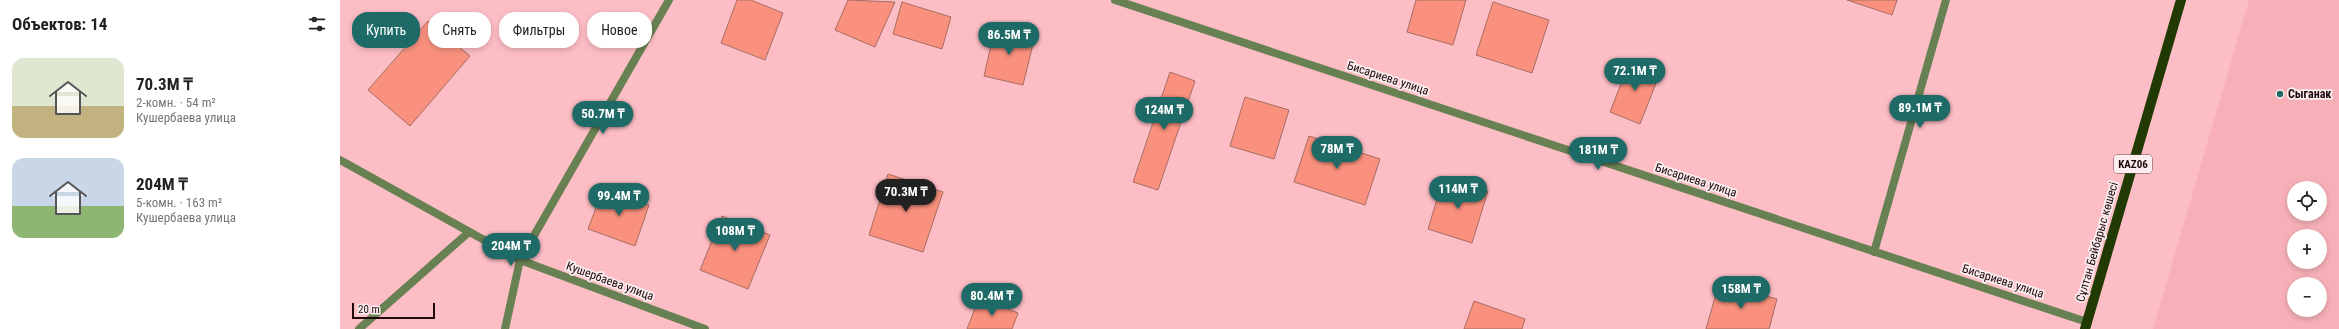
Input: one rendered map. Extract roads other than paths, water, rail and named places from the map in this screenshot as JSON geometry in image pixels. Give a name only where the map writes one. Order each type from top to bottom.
[{"type":"main road","name":"Сұлтан Бейбарыс көшесі","points":[[2086,325],[2180,0]]},
{"type":"street","points":[[505,329],[520,260],[669,0]]},
{"type":"street","name":"Бисариева улица","points":[[1115,0],[1874,252],[2086,325]]},
{"type":"street","points":[[1874,252],[1946,0]]},
{"type":"street","name":"Кушербаева улица","points":[[342,165],[520,260],[705,329]]},
{"type":"street","points":[[359,329],[469,232]]},
{"type":"place","name":"Сыганак","points":[[2280,94]]}]
